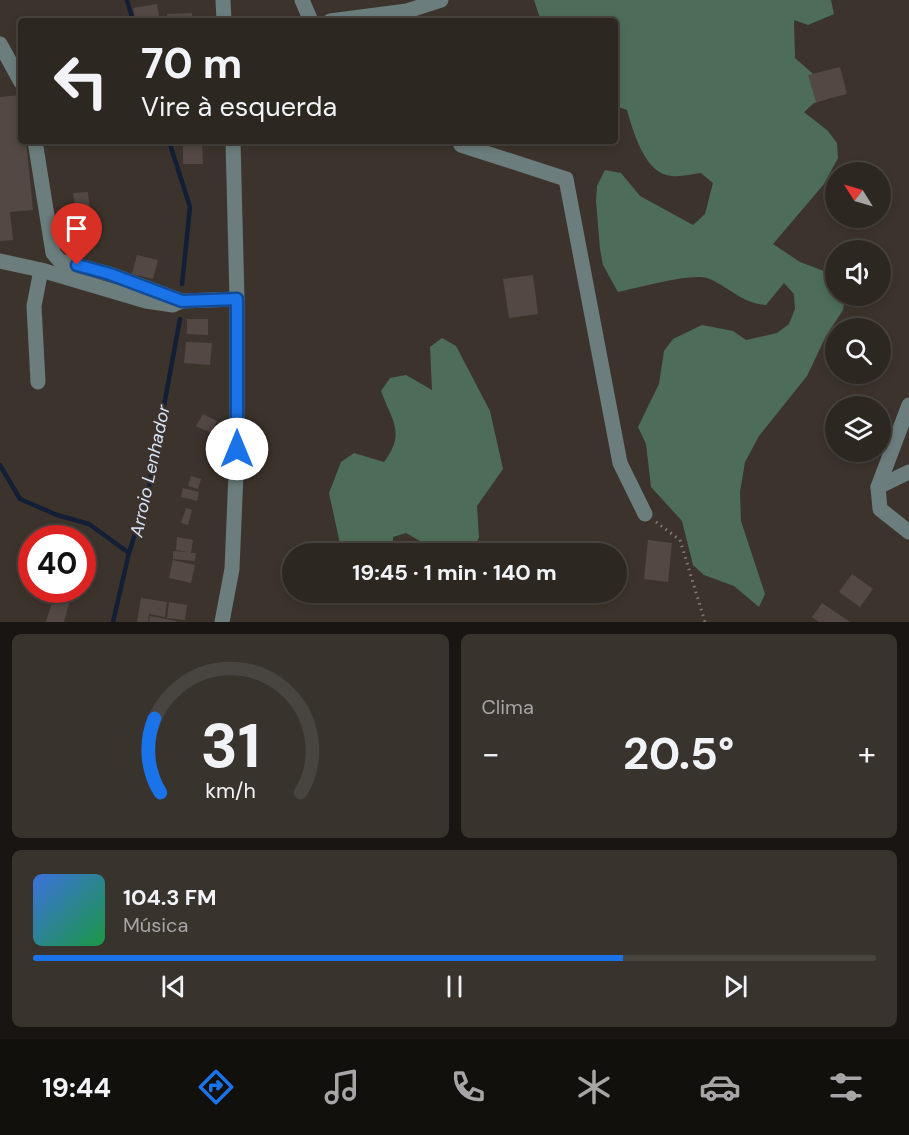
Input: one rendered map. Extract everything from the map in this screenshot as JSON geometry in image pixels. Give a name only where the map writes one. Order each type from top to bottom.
[{"type":"street","points":[[223,0],[224,18]]},
{"type":"street","points":[[302,0],[311,18]]},
{"type":"street","points":[[377,18],[409,16],[441,0]]},
{"type":"street","points":[[0,44],[18,77]]},
{"type":"street","points":[[35,144],[53,253],[56,258],[110,274],[182,301]]},
{"type":"street","points":[[222,622],[232,569],[237,449],[237,299],[233,144]]},
{"type":"street","points":[[461,144],[566,180],[620,463],[645,514]]},
{"type":"street","points":[[0,261],[41,270],[146,301],[173,305],[182,301],[237,299]]},
{"type":"street","points":[[38,382],[34,306],[41,270]]},
{"type":"street","points":[[909,405],[878,487],[880,509],[909,532]]},
{"type":"street","points":[[878,487],[909,472]]},
{"type":"path","points":[[645,514],[680,540],[705,622]]},
{"type":"green space","points":[[534,0],[831,0],[834,14],[808,25],[794,20],[795,58],[829,88],[842,94],[814,103],[804,112],[828,131],[837,143],[838,158],[836,162],[825,162],[824,184],[773,244],[800,262],[825,271],[825,306],[844,306],[838,318],[825,318],[825,338],[807,376],[759,436],[745,462],[740,492],[741,521],[765,594],[759,607],[734,586],[704,575],[693,565],[682,521],[651,487],[646,444],[638,427],[659,384],[664,351],[673,339],[702,325],[733,331],[746,340],[777,333],[789,324],[795,309],[794,294],[784,283],[766,305],[757,304],[742,298],[715,281],[699,277],[650,284],[618,292],[603,265],[600,249],[596,201],[597,186],[605,170],[621,173],[640,196],[693,225],[705,214],[713,183],[701,173],[683,176],[663,174],[647,160],[637,140],[627,110],[618,107],[618,18],[540,18]]},
{"type":"green space","points":[[442,338],[456,346],[490,411],[503,469],[477,506],[479,538],[476,543],[424,543],[406,533],[393,537],[393,543],[340,543],[329,493],[341,462],[354,453],[384,462],[391,452],[396,435],[393,419],[381,391],[390,378],[406,375],[432,390],[430,347]]},
{"type":"building","points":[[157,4],[159,18],[135,18],[133,8]]},
{"type":"building","points":[[192,13],[192,18],[168,18],[167,14]]},
{"type":"building","points":[[840,67],[847,94],[816,102],[808,75]]},
{"type":"building","points":[[18,95],[18,144],[26,144],[33,210],[10,212],[13,240],[0,241],[0,97]]},
{"type":"building","points":[[183,144],[202,144],[203,164],[183,164]]},
{"type":"building","points":[[88,192],[92,230],[100,236],[95,246],[80,239],[73,193]]},
{"type":"building","points":[[137,255],[158,260],[153,279],[132,274]]},
{"type":"building","points":[[533,275],[538,314],[509,318],[503,279]]},
{"type":"building","points":[[187,319],[208,319],[208,335],[187,334]]},
{"type":"building","points":[[186,342],[212,343],[210,365],[184,363]]},
{"type":"building","points":[[203,414],[217,421],[211,433],[196,426]]},
{"type":"building","points":[[191,476],[201,479],[198,489],[188,486]]},
{"type":"building","points":[[183,488],[199,492],[197,501],[181,497]]},
{"type":"building","points":[[186,508],[192,510],[188,525],[181,523]]},
{"type":"building","points":[[177,537],[193,540],[191,553],[196,553],[195,561],[173,559],[173,551],[188,552],[176,550]]},
{"type":"building","points":[[648,540],[672,543],[668,582],[644,579]]},
{"type":"building","points":[[173,560],[195,565],[191,583],[169,578]]},
{"type":"building","points":[[852,574],[873,589],[860,607],[839,592]]},
{"type":"building","points":[[141,598],[167,602],[165,617],[149,614],[148,622],[137,622]]},
{"type":"building","points":[[169,602],[187,605],[185,620],[167,618]]},
{"type":"building","points":[[52,603],[69,603],[64,622],[46,622]]},
{"type":"building","points":[[822,603],[850,622],[819,622],[812,617]]},
{"type":"building","points":[[150,616],[176,621],[176,622],[149,622]]},
{"type":"waterway","name":"Arroio Lenhador","points":[[127,0],[132,18]]},
{"type":"waterway","name":"Arroio Lenhador","points":[[170,144],[190,207],[182,284]]},
{"type":"waterway","name":"Arroio Lenhador","points":[[113,622],[129,553],[148,492],[180,319]]},
{"type":"waterway","points":[[0,465],[20,499],[57,515],[89,524],[129,553]]},
{"type":"route","points":[[77,265],[110,274],[182,301],[237,299],[237,449]]}]
